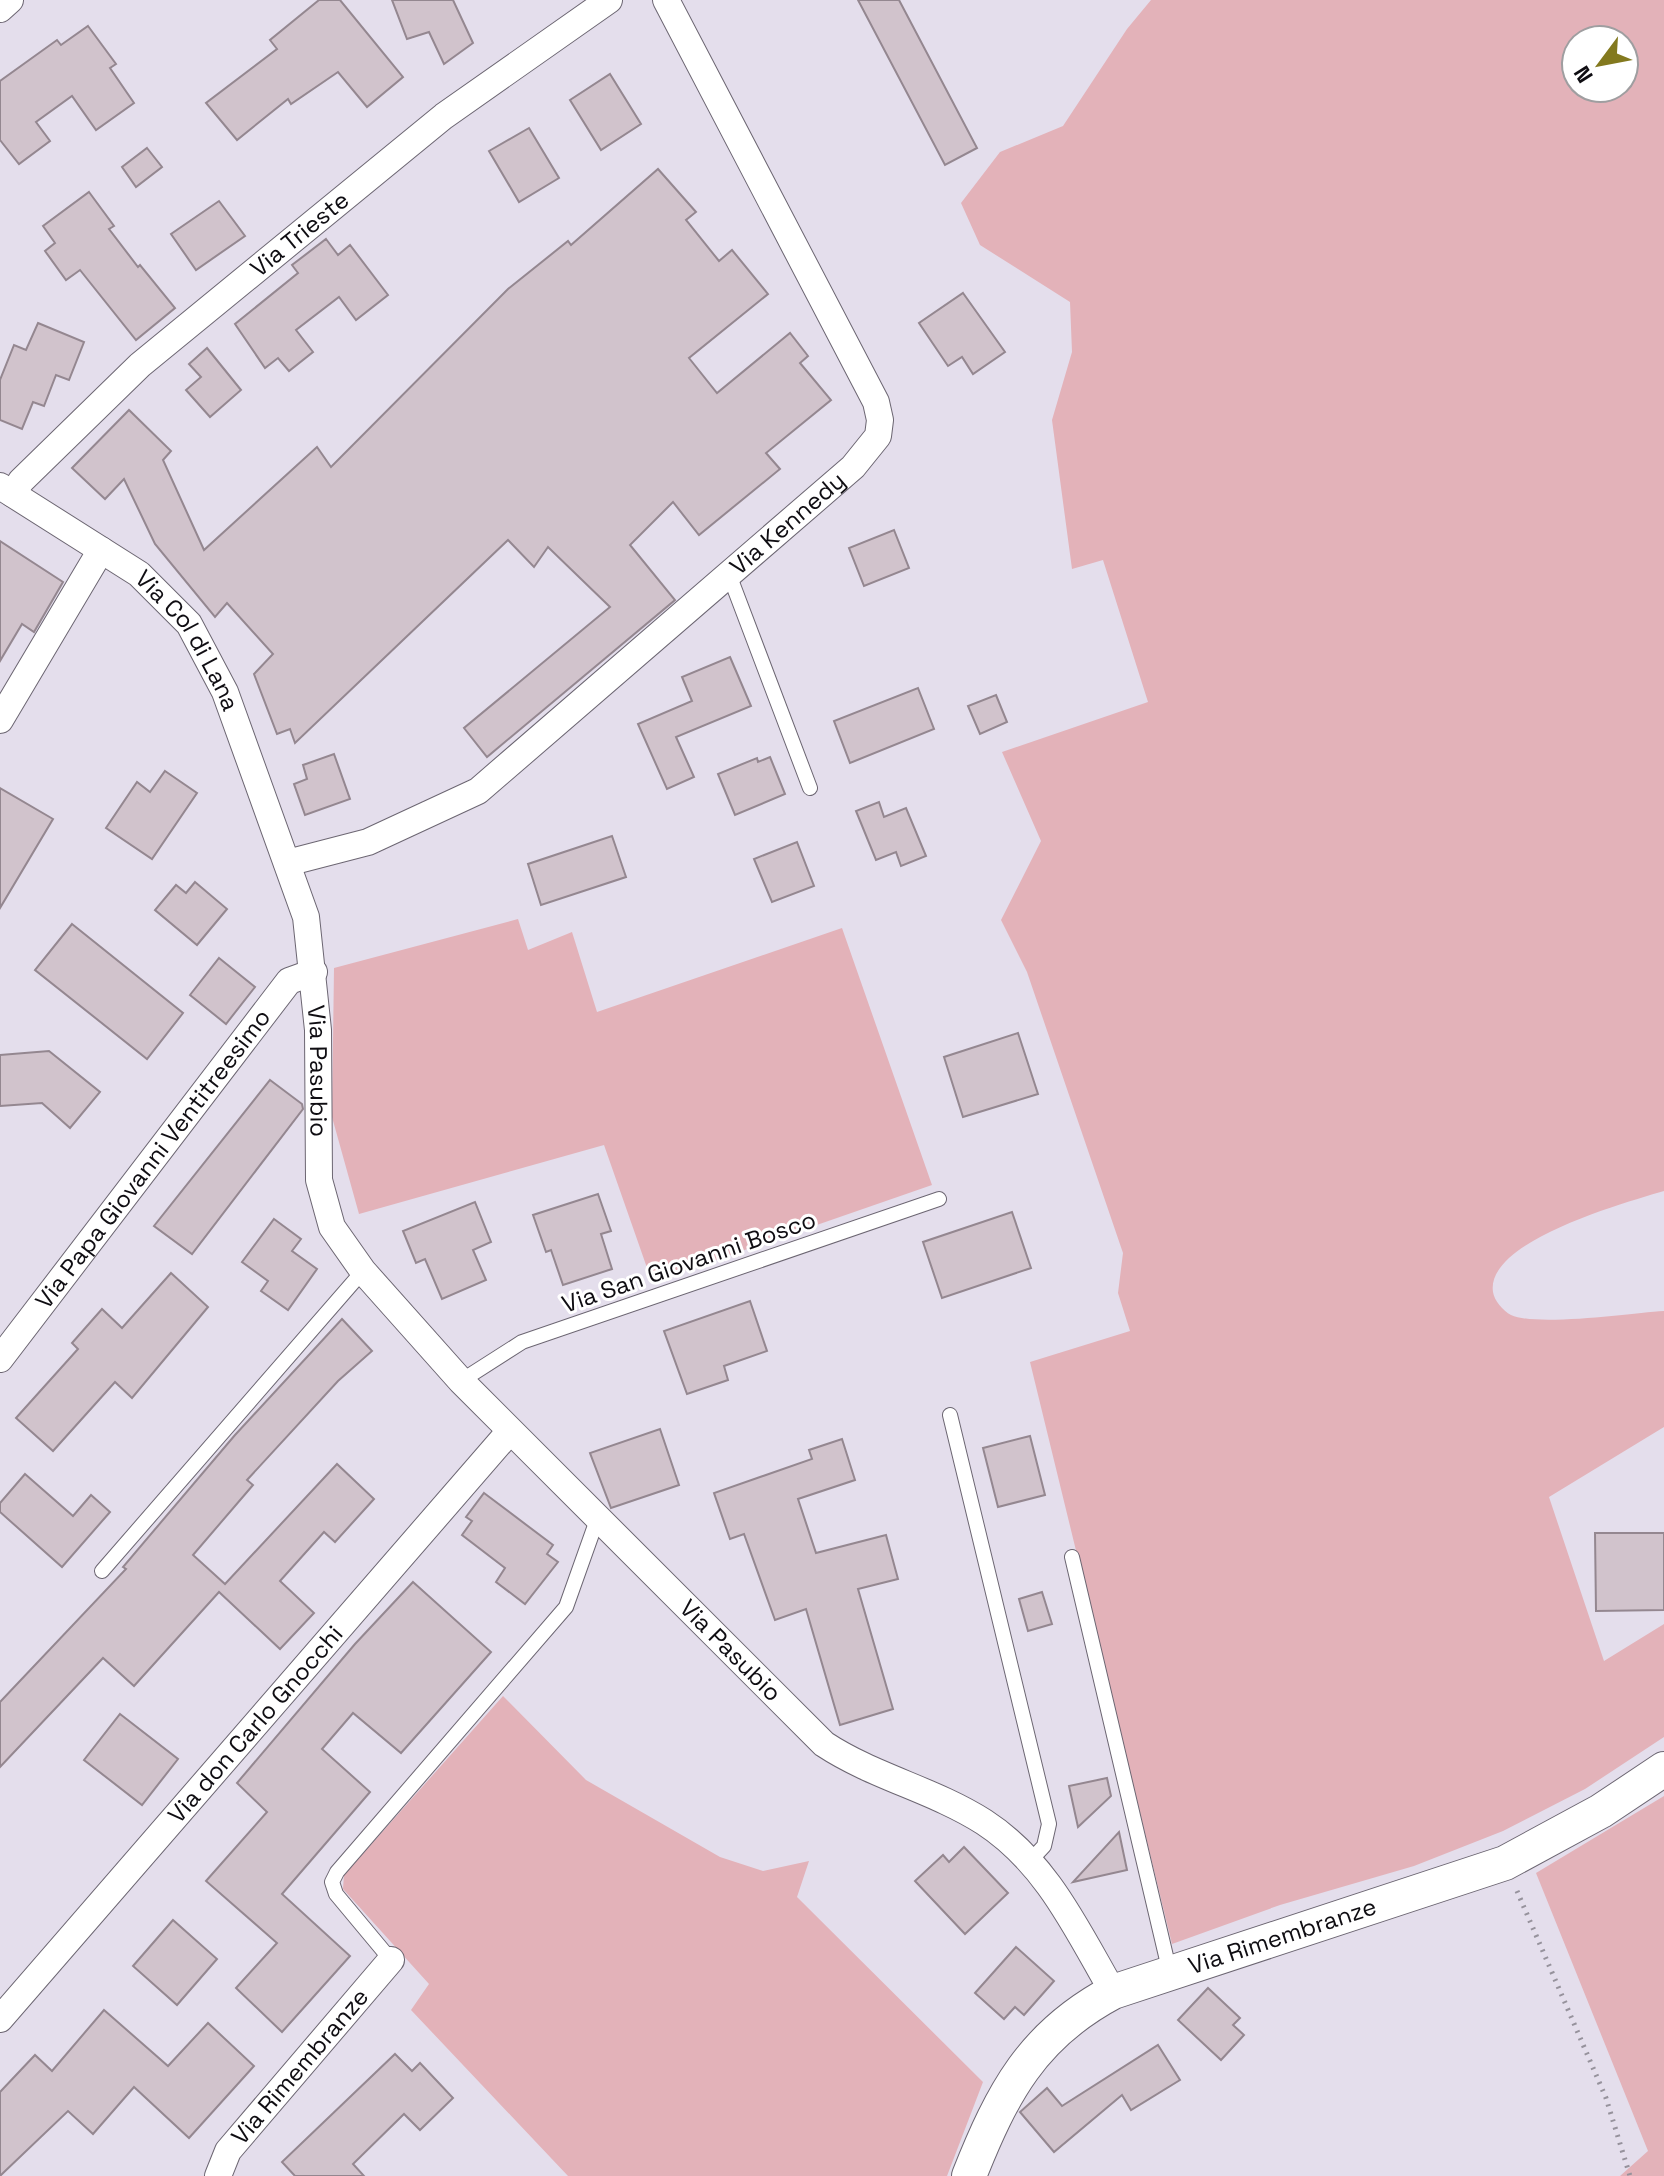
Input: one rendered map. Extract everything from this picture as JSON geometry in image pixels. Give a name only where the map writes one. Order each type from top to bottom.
[{"type":"street","points":[[0,9],[10,0]]},
{"type":"street","name":"Via Trieste","points":[[7,490],[21,481],[140,365],[444,116],[609,0]]},
{"type":"street","name":"Via Kennedy","points":[[287,863],[368,842],[478,791],[730,577],[868,452],[878,436],[880,420],[876,402],[666,0]]},
{"type":"street","name":"Via Col di Lana","points":[[7,490],[139,574],[189,624],[225,692],[287,863]]},
{"type":"street","points":[[0,720],[101,550]]},
{"type":"street","name":"Via Pasubio","points":[[287,863],[306,917],[314,972],[318,1030],[319,1180],[332,1227],[363,1271],[461,1381],[824,1744],[851,1762],[985,1823],[1030,1861],[1064,1903],[1113,1992]]},
{"type":"street","name":"Via Papa Giovanni Ventitreesimo","points":[[0,1359],[289,981],[314,972]]},
{"type":"street","name":"Via don Carlo Gnocchi","points":[[0,2019],[510,1431]]},
{"type":"street","name":"Via Rimembranze","points":[[969,2176],[989,2126],[1021,2068],[1066,2021],[1113,1992],[1505,1863],[1601,1811],[1664,1769]]},
{"type":"street","name":"Via Rimembranze","points":[[218,2176],[228,2151],[391,1960]]},
{"type":"lane","points":[[730,577],[810,788]]},
{"type":"lane","name":"Via San Giovanni Bosco","points":[[461,1381],[522,1342],[939,1199]]},
{"type":"lane","points":[[102,1571],[363,1271]]},
{"type":"lane","points":[[950,1415],[1049,1824],[1044,1846],[1030,1861]]},
{"type":"lane","points":[[391,1960],[336,1894],[332,1882],[566,1607],[598,1517]]},
{"type":"lane","points":[[1072,1557],[1170,1973]]},
{"type":"path","points":[[1505,1863],[1606,2098],[1630,2176]]},
{"type":"shaded area","points":[[1151,0],[1664,0],[1664,1191],[1592,1214],[1534,1241],[1511,1256],[1497,1273],[1493,1292],[1497,1302],[1511,1315],[1542,1320],[1664,1311],[1664,1427],[1549,1497],[1604,1661],[1664,1624],[1664,1737],[1585,1789],[1503,1831],[1414,1866],[1280,1905],[1172,1944],[1030,1362],[1130,1331],[1118,1293],[1123,1253],[1027,972],[1001,920],[1041,841],[1002,752],[1148,702],[1103,560],[1072,569],[1052,420],[1072,352],[1070,302],[980,245],[961,203],[1000,152],[1063,126],[1127,29]]},
{"type":"shaded area","points":[[518,919],[528,950],[572,932],[597,1012],[842,928],[932,1185],[652,1282],[604,1145],[359,1214],[332,1117],[334,968]]},
{"type":"shaded area","points":[[503,1696],[586,1780],[720,1857],[763,1871],[809,1861],[797,1897],[983,2082],[947,2176],[568,2176],[411,2010],[429,1984],[343,1889],[344,1875]]},
{"type":"shaded area","points":[[1664,1796],[1664,2176],[1620,2176],[1648,2151],[1536,1873]]},
{"type":"building","points":[[319,0],[340,0],[403,77],[367,107],[338,72],[291,104],[288,99],[237,140],[206,103],[277,49],[270,40]]},
{"type":"building","points":[[392,0],[453,0],[473,43],[444,64],[429,32],[407,39]]},
{"type":"building","points":[[858,0],[899,0],[977,148],[945,165]]},
{"type":"building","points":[[88,26],[116,64],[110,68],[134,103],[96,130],[72,96],[36,122],[50,141],[19,164],[0,140],[0,81],[57,40],[61,45]]},
{"type":"building","points":[[610,74],[641,124],[601,150],[570,100]]},
{"type":"building","points":[[529,128],[559,178],[519,202],[489,151]]},
{"type":"building","points":[[147,148],[162,167],[136,187],[122,167]]},
{"type":"building","points":[[658,169],[696,212],[686,220],[719,261],[732,250],[768,294],[689,358],[717,393],[790,333],[808,356],[800,363],[831,400],[766,453],[780,469],[699,535],[673,502],[630,545],[675,600],[487,757],[464,728],[610,607],[548,547],[534,567],[508,540],[295,743],[290,729],[277,734],[254,674],[273,654],[227,603],[215,617],[155,544],[124,479],[105,499],[72,468],[129,410],[171,451],[163,460],[204,550],[317,447],[331,467],[508,289],[568,241],[571,245]]},
{"type":"building","points":[[89,192],[114,226],[109,229],[175,308],[136,340],[80,270],[66,280],[45,251],[55,243],[43,226]]},
{"type":"building","points":[[219,201],[245,236],[196,270],[171,234]]},
{"type":"building","points":[[326,239],[338,255],[350,245],[388,295],[356,320],[339,297],[296,330],[313,352],[289,371],[278,358],[265,368],[235,324],[298,273],[292,265]]},
{"type":"building","points":[[963,293],[1005,352],[973,374],[962,357],[948,366],[919,323]]},
{"type":"building","points":[[38,323],[84,342],[69,380],[56,375],[44,406],[33,402],[22,429],[0,420],[0,380],[14,345],[26,350]]},
{"type":"building","points":[[207,348],[241,390],[210,417],[186,390],[201,377],[189,364]]},
{"type":"building","points":[[894,530],[909,568],[864,586],[849,548]]},
{"type":"building","points":[[0,541],[63,582],[34,632],[22,624],[0,661]]},
{"type":"building","points":[[730,657],[751,706],[676,737],[694,777],[667,789],[638,724],[692,701],[682,677]]},
{"type":"building","points":[[918,688],[934,729],[850,763],[834,721]]},
{"type":"building","points":[[996,695],[1007,722],[980,734],[968,706]]},
{"type":"building","points":[[334,754],[350,799],[305,815],[294,784],[307,779],[303,765]]},
{"type":"building","points":[[770,757],[785,794],[735,815],[718,774],[757,758],[758,762]]},
{"type":"building","points":[[165,771],[197,793],[152,859],[106,828],[137,782],[150,792]]},
{"type":"building","points":[[0,788],[53,819],[0,908]]},
{"type":"building","points":[[879,802],[884,817],[906,808],[926,856],[901,866],[896,852],[876,860],[856,811]]},
{"type":"building","points":[[612,836],[626,877],[541,905],[528,864]]},
{"type":"building","points":[[797,842],[814,886],[772,902],[754,859]]},
{"type":"building","points":[[195,882],[227,909],[197,945],[155,910],[176,885],[186,893]]},
{"type":"building","points":[[72,924],[183,1013],[147,1059],[35,970]]},
{"type":"building","points":[[219,958],[255,987],[226,1024],[190,995]]},
{"type":"building","points":[[1018,1033],[1038,1094],[963,1117],[944,1057]]},
{"type":"building","points":[[49,1051],[100,1092],[70,1128],[42,1103],[0,1106],[0,1055]]},
{"type":"building","points":[[270,1080],[302,1104],[303,1109],[192,1254],[154,1226]]},
{"type":"building","points":[[598,1194],[611,1231],[601,1234],[612,1269],[563,1285],[551,1250],[546,1252],[533,1215]]},
{"type":"building","points":[[475,1202],[491,1242],[473,1250],[486,1280],[442,1299],[425,1259],[416,1263],[403,1231]]},
{"type":"building","points":[[1012,1212],[1031,1268],[942,1298],[923,1242]]},
{"type":"building","points":[[274,1219],[301,1239],[292,1251],[317,1269],[288,1310],[261,1291],[268,1281],[242,1262]]},
{"type":"building","points":[[171,1273],[208,1307],[132,1398],[115,1382],[53,1451],[16,1418],[78,1349],[72,1343],[102,1309],[122,1328]]},
{"type":"building","points":[[750,1301],[767,1351],[724,1366],[728,1380],[687,1394],[664,1331]]},
{"type":"building","points":[[342,1319],[372,1351],[338,1381],[247,1480],[253,1485],[193,1555],[225,1584],[337,1464],[374,1499],[335,1542],[324,1532],[280,1581],[314,1613],[280,1649],[219,1592],[134,1686],[103,1658],[0,1767],[0,1702],[126,1569],[123,1567],[235,1435]]},
{"type":"building","points":[[660,1429],[679,1485],[611,1508],[590,1453]]},
{"type":"building","points":[[1030,1436],[1045,1495],[998,1507],[983,1448]]},
{"type":"building","points":[[842,1439],[855,1480],[798,1499],[816,1553],[886,1535],[898,1579],[858,1589],[893,1709],[840,1725],[806,1609],[775,1620],[744,1534],[730,1539],[714,1493],[812,1459],[809,1450]]},
{"type":"building","points":[[25,1474],[73,1516],[91,1495],[110,1512],[62,1567],[0,1512],[0,1503]]},
{"type":"building","points":[[484,1493],[553,1545],[547,1554],[558,1562],[525,1604],[496,1582],[505,1568],[462,1535],[472,1521],[466,1517]]},
{"type":"building","points":[[1595,1533],[1664,1533],[1664,1610],[1596,1611]]},
{"type":"building","points":[[413,1582],[491,1652],[401,1753],[353,1713],[322,1749],[370,1792],[282,1894],[350,1956],[282,2032],[236,1988],[277,1943],[206,1881],[267,1812],[237,1783],[355,1644]]},
{"type":"building","points":[[1042,1592],[1052,1624],[1028,1631],[1019,1599]]},
{"type":"building","points":[[120,1714],[178,1759],[142,1805],[84,1760]]},
{"type":"building","points":[[1107,1778],[1111,1796],[1078,1827],[1069,1786]]},
{"type":"building","points":[[1119,1832],[1127,1870],[1073,1882]]},
{"type":"building","points":[[964,1847],[1008,1893],[965,1934],[915,1881],[943,1855],[949,1862]]},
{"type":"building","points":[[173,1920],[217,1959],[177,2005],[133,1966]]},
{"type":"building","points":[[1016,1947],[1054,1981],[1024,2015],[1015,2007],[1004,2019],[975,1993]]},
{"type":"building","points":[[1208,1988],[1240,2018],[1233,2025],[1244,2035],[1221,2060],[1178,2020]]},
{"type":"building","points":[[104,2010],[168,2066],[208,2023],[254,2066],[189,2138],[134,2087],[93,2134],[68,2111],[0,2176],[0,2092],[35,2055],[52,2071]]},
{"type":"building","points":[[1158,2045],[1180,2080],[1131,2110],[1122,2095],[1054,2152],[1020,2112],[1047,2088],[1062,2106]]},
{"type":"building","points":[[395,2054],[412,2071],[420,2063],[453,2098],[420,2130],[404,2114],[353,2164],[364,2176],[295,2176],[282,2162]]}]
